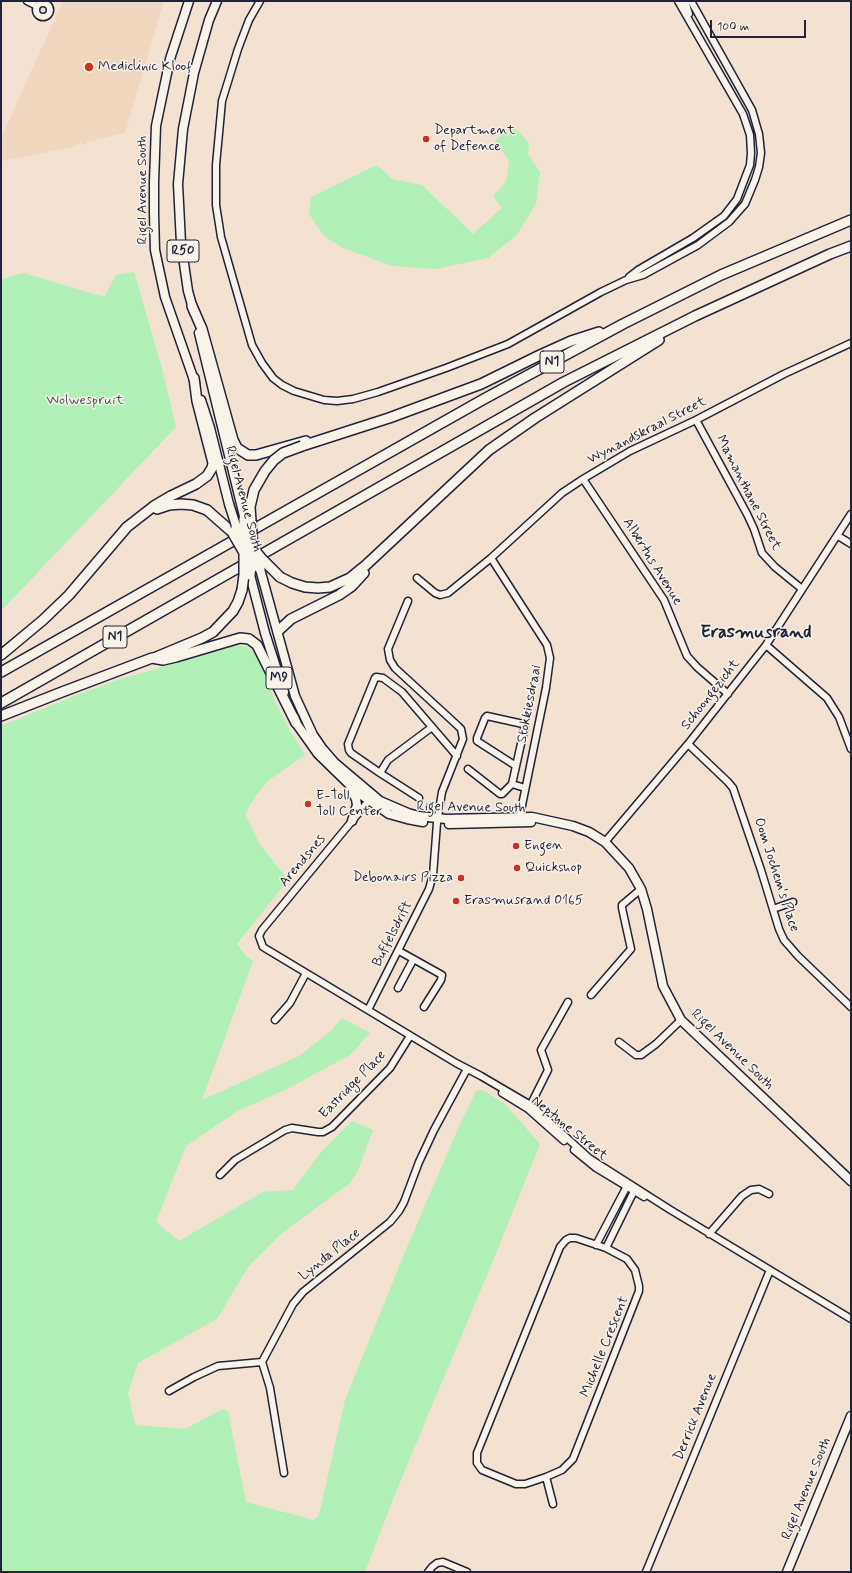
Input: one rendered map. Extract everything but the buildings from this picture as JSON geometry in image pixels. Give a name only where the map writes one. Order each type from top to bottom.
[{"type":"highway","name":"N1","points":[[1,672],[464,410],[622,324],[721,275],[851,220]]},
{"type":"highway","name":"N1","points":[[1,703],[557,386],[695,316],[811,262],[851,246]]},
{"type":"highway","points":[[192,306],[202,329],[233,440],[240,451],[248,455],[256,455],[350,431]]},
{"type":"highway","points":[[109,548],[131,527],[159,508],[169,505],[193,505],[207,510],[244,537],[253,549],[280,577],[305,587],[324,587],[339,584],[350,578],[366,565],[474,464],[507,436],[592,384],[695,316]]},
{"type":"highway","points":[[250,575],[253,549],[250,512],[254,490],[265,471],[274,460],[283,453],[389,418],[481,384],[571,341],[622,324]]},
{"type":"highway","points":[[1,655],[44,620],[69,595],[127,527],[141,515],[172,496],[203,480],[207,476],[213,463],[197,401],[194,378]]},
{"type":"highway","points":[[278,631],[291,619],[339,595],[352,586],[419,515]]},
{"type":"highway","points":[[1,716],[152,658],[202,638],[213,632],[233,612],[242,590],[244,575],[244,519]]},
{"type":"highway","points":[[234,529],[243,551],[260,569]]},
{"type":"highway","points":[[152,658],[163,660],[234,639],[249,639],[257,645],[262,653],[296,723]]},
{"type":"main road","name":"Rigel Avenue South","points":[[189,1],[170,59],[156,126],[154,188],[155,250],[165,297],[210,428],[234,529]]},
{"type":"main road","name":"Rigel Avenue South","points":[[217,1],[209,20],[194,73],[183,129],[178,184],[181,243],[188,291],[244,519],[278,631],[295,696],[313,735],[335,763],[371,798],[394,816],[407,820],[492,824],[532,818],[573,826],[589,832],[605,842],[629,868],[641,889],[647,910],[663,986],[680,1020],[851,1182]]},
{"type":"main road","name":"Rigel Avenue South","points":[[243,551],[265,633],[296,723],[310,743],[328,764],[357,792],[371,798]]},
{"type":"main road","points":[[328,764],[352,792],[356,799],[352,821]]},
{"type":"main road","name":"Rigel Avenue South","points":[[788,1572],[851,1416]]},
{"type":"street","points":[[27,1],[37,6]]},
{"type":"street","points":[[260,1],[249,20],[238,49],[222,101],[216,165],[216,205],[221,237],[252,345],[262,363],[273,378],[282,385],[308,397],[324,400],[353,399],[378,392],[508,344],[601,292],[626,280],[642,275],[698,245],[729,222],[745,204],[759,167],[759,134],[752,110],[700,18],[695,4],[691,1]]},
{"type":"street","points":[[626,280],[638,270],[698,234],[724,216],[737,199],[750,165],[750,135],[743,114],[678,1]]},
{"type":"street","points":[[685,1],[691,23]]},
{"type":"street","points":[[43,3],[48,3],[50,10],[48,14],[40,16],[37,13],[37,6],[43,3]]},
{"type":"street","name":"Wynandskraal Street","points":[[417,578],[435,593],[444,594],[452,591],[491,558],[562,493],[584,478],[630,451],[696,420],[784,374],[851,343]]},
{"type":"street","name":"Mamanthane Street","points":[[696,420],[747,514],[762,553],[775,567],[802,589]]},
{"type":"street","name":"Albertus Avenue","points":[[584,478],[664,600],[687,656],[697,667],[728,694]]},
{"type":"street","name":"Schoongezicht","points":[[605,842],[688,744],[766,645],[851,514]]},
{"type":"street","points":[[838,536],[851,544]]},
{"type":"street","name":"Stokkiesdraai","points":[[491,558],[547,645],[549,652],[550,669],[519,820]]},
{"type":"street","name":"Buffelsdrift","points":[[368,1010],[429,889],[433,875],[437,821],[442,792],[463,739],[461,729],[456,723],[395,668],[390,660],[388,649],[408,601]]},
{"type":"street","points":[[766,645],[828,698],[849,737],[851,749]]},
{"type":"street","points":[[419,798],[380,773],[351,753],[349,750],[348,744],[375,678],[383,678],[402,692],[457,756]]},
{"type":"street","points":[[468,769],[500,794],[502,794],[512,784],[526,726],[487,716],[477,741],[516,766]]},
{"type":"street","points":[[380,773],[388,760],[432,727]]},
{"type":"street","name":"Oom Jochem's Place","points":[[688,744],[733,788],[779,930],[788,946],[851,1007]]},
{"type":"street","points":[[512,784],[525,788]]},
{"type":"street","name":"Arendsnes","points":[[261,944],[259,936],[262,930],[371,798]]},
{"type":"street","points":[[591,995],[631,949],[622,905],[641,889]]},
{"type":"street","points":[[773,909],[793,902]]},
{"type":"street","name":"Neptune Street","points":[[261,944],[266,949],[529,1107],[583,1155],[628,1185],[851,1320]]},
{"type":"street","points":[[399,951],[442,975],[441,980],[424,1007]]},
{"type":"street","points":[[398,988],[413,960]]},
{"type":"street","points":[[274,1020],[290,1003],[306,973]]},
{"type":"street","points":[[529,1107],[548,1070],[541,1050],[568,1002]]},
{"type":"street","points":[[619,1042],[636,1055],[641,1055],[656,1044],[680,1020]]},
{"type":"street","name":"Eastridge Place","points":[[220,1175],[235,1160],[285,1130],[292,1128],[323,1132],[332,1127],[390,1068],[410,1036]]},
{"type":"street","name":"Lynda Place","points":[[262,1362],[293,1304],[304,1292],[390,1222],[399,1211],[434,1130],[467,1070]]},
{"type":"street","points":[[596,1245],[628,1185]]},
{"type":"street","points":[[606,1248],[635,1189]]},
{"type":"street","points":[[709,1234],[742,1196],[751,1190],[759,1189],[769,1194]]},
{"type":"street","name":"Michelle Crescent","points":[[576,1238],[596,1245],[622,1255],[630,1263],[635,1270],[639,1286],[638,1296],[573,1459],[562,1470],[525,1484],[516,1484],[482,1470],[477,1463],[477,1453],[560,1247],[566,1240],[576,1238]]},
{"type":"street","name":"Derrick Avenue","points":[[646,1572],[770,1270]]},
{"type":"street","points":[[169,1391],[218,1366],[262,1362],[270,1388],[284,1473]]},
{"type":"street","points":[[546,1477],[553,1504]]},
{"type":"street","points":[[428,1572],[437,1563],[443,1562],[467,1572]]},
{"type":"shaded area","name":"Mediclinic Kloof","points":[[63,1],[164,1],[125,133],[87,142],[86,145],[80,143],[74,147],[1,161],[1,138]]},
{"type":"green space","points":[[512,125],[529,143],[528,154],[540,172],[536,204],[517,235],[488,258],[436,269],[392,266],[343,248],[324,236],[309,214],[311,197],[377,165],[392,179],[422,185],[473,234],[502,208],[493,196],[506,182],[509,161],[495,141]]},
{"type":"green space","name":"Wolwespruit","points":[[134,272],[162,368],[176,427],[1,611],[1,279],[24,273],[104,297],[116,275]]},
{"type":"green space","points":[[237,645],[249,647],[256,654],[275,701],[289,729],[305,755],[269,780],[254,798],[245,814],[259,843],[288,880],[237,944],[246,956],[253,961],[202,1100],[299,1056],[331,1031],[342,1018],[370,1033],[350,1055],[287,1089],[238,1111],[186,1146],[156,1222],[179,1241],[263,1192],[293,1190],[321,1152],[352,1121],[373,1130],[357,1173],[349,1184],[282,1233],[248,1267],[217,1319],[138,1363],[128,1393],[135,1425],[185,1429],[223,1409],[228,1411],[246,1502],[314,1520],[319,1515],[345,1400],[407,1247],[456,1133],[475,1093],[478,1090],[482,1090],[504,1103],[540,1144],[495,1256],[397,1489],[365,1572],[1,1572],[1,726],[69,698],[121,679]]},
{"type":"place","name":"Mediclinic Kloof","points":[[89,67]]},
{"type":"place","name":"Department of Defence","points":[[426,139]]},
{"type":"place","name":"E-Toll Toll Center","points":[[308,804]]},
{"type":"place","name":"Engen","points":[[516,846]]},
{"type":"place","name":"Quickshop","points":[[517,868]]},
{"type":"place","name":"Debonairs Pizza","points":[[461,878]]},
{"type":"place","name":"Erasmusrand 0165","points":[[456,901]]},
{"type":"district","name":"Erasmusrand","points":[[756,633]]}]
